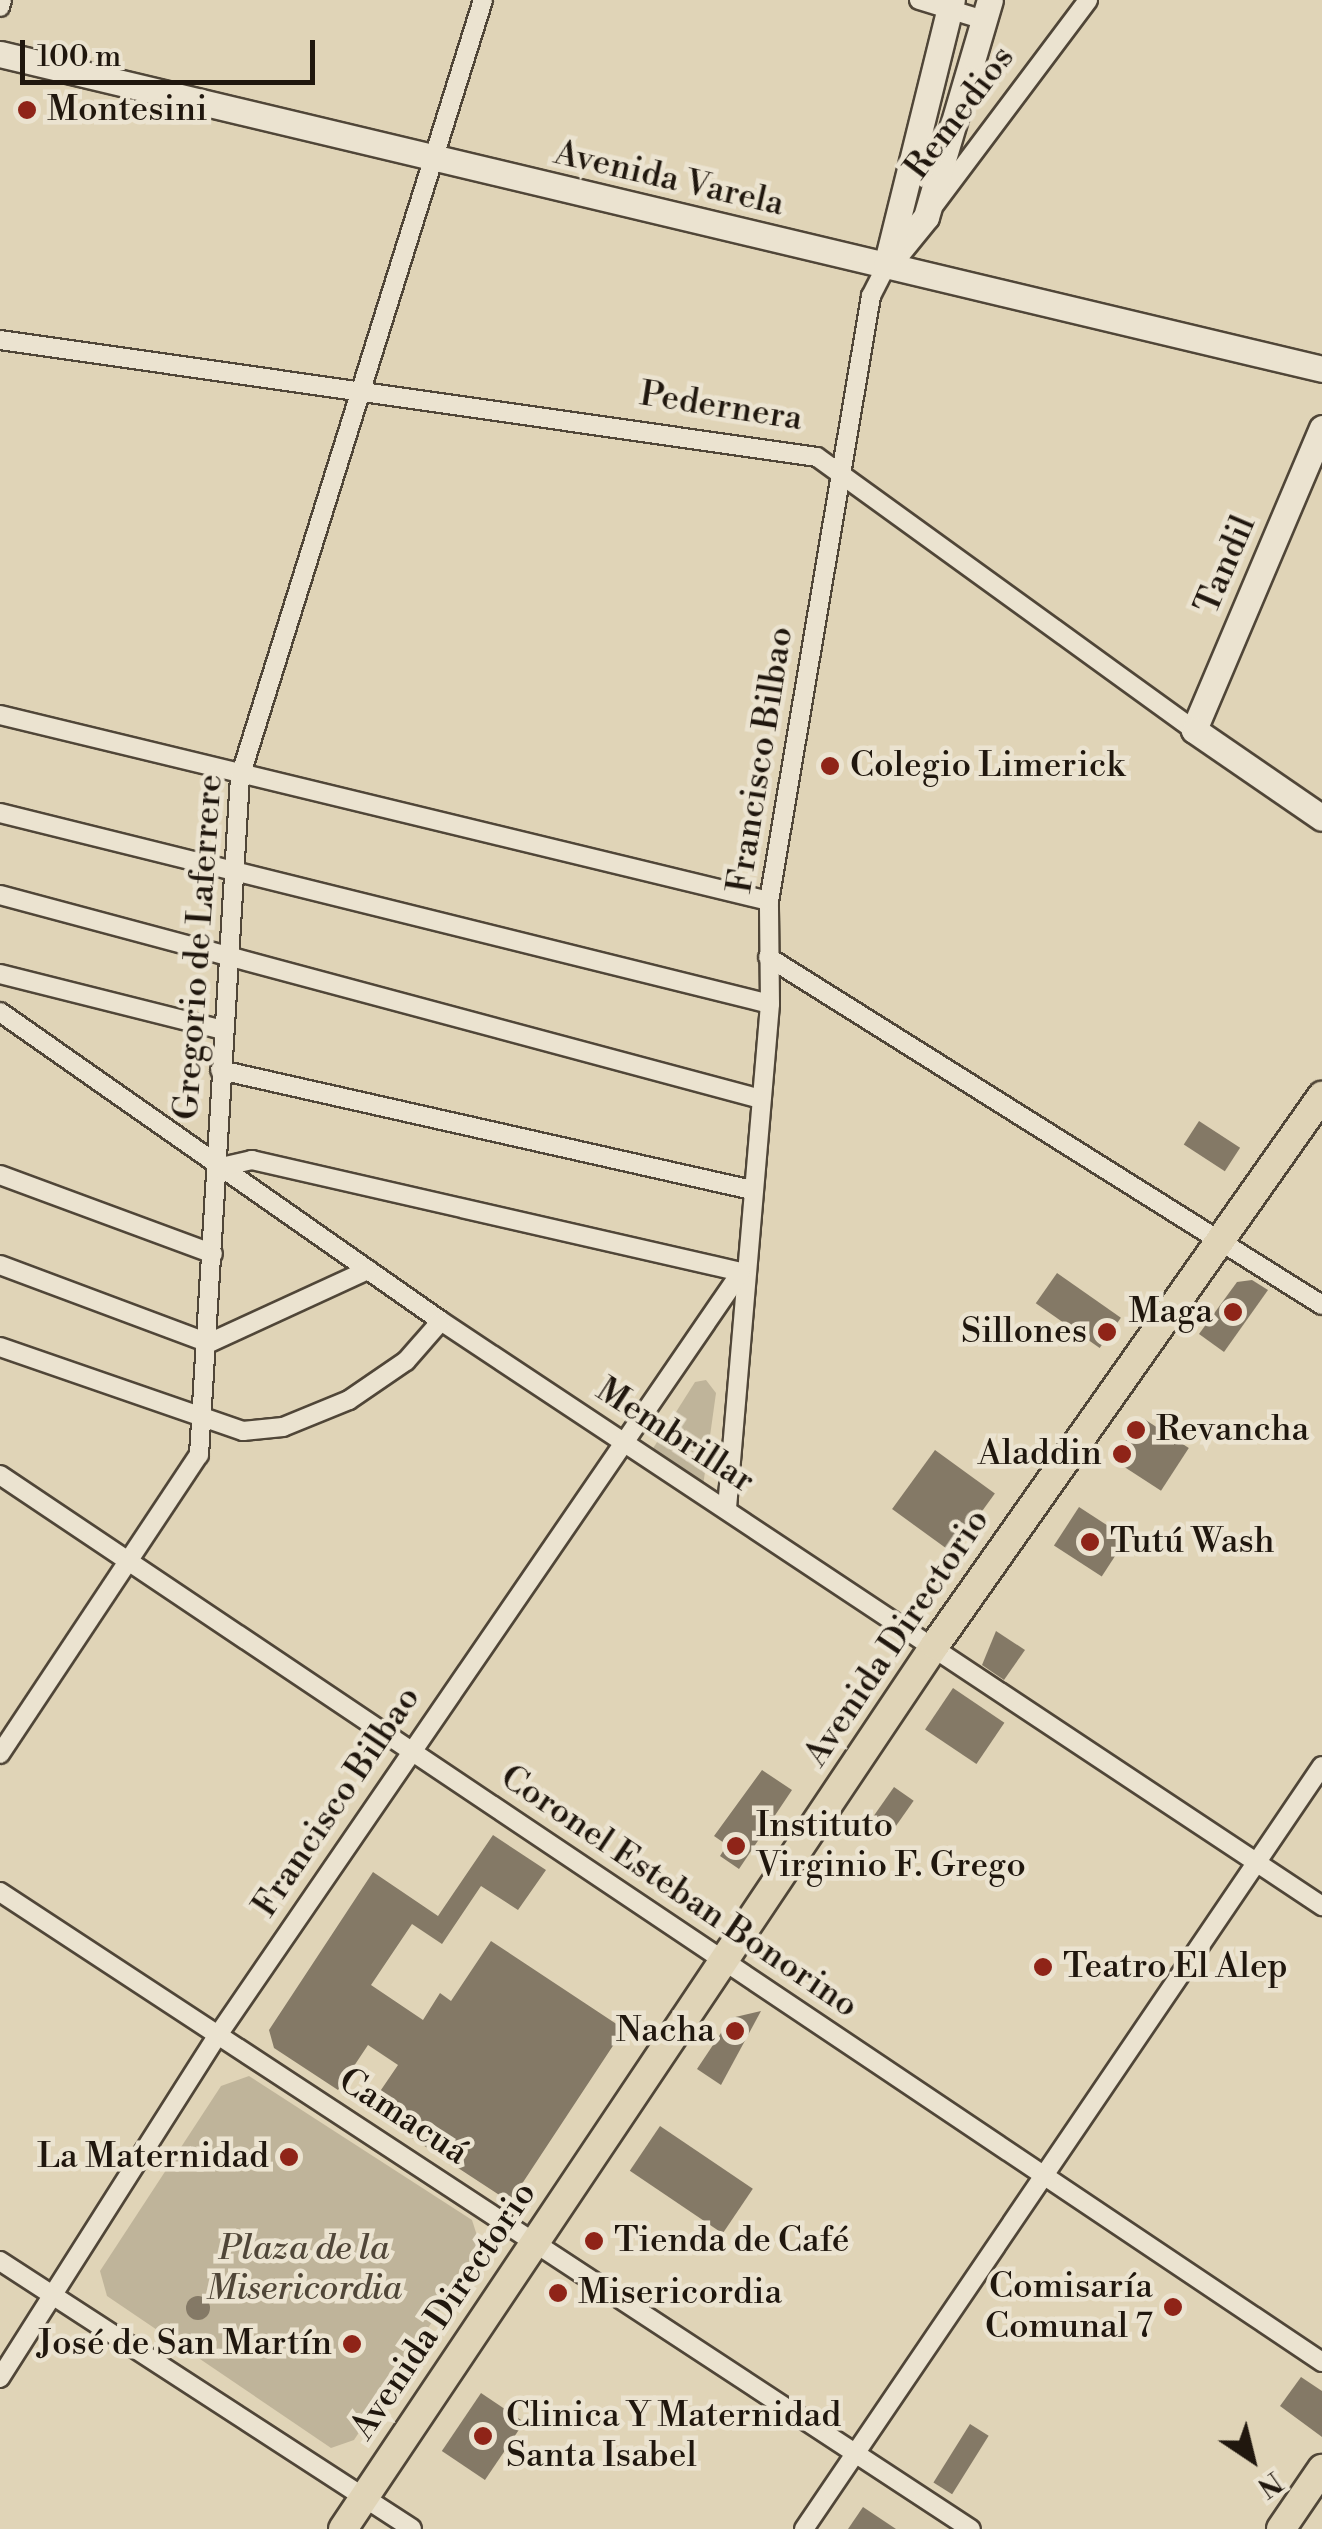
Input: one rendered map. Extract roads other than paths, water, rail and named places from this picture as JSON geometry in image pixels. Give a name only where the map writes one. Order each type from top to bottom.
[{"type":"main road","points":[[886,266],[950,4]]},
{"type":"main road","points":[[926,216],[987,10]]},
{"type":"main road","name":"Avenida Varela","points":[[0,54],[1322,369]]},
{"type":"main road","name":"Remedios","points":[[886,266],[926,216]]},
{"type":"main road","name":"Tandil","points":[[1194,730],[1322,428]]},
{"type":"main road","name":"Pedernera","points":[[1194,730],[1322,818]]},
{"type":"main road","name":"Avenida Directorio","points":[[343,2529],[935,1645],[1322,1096]]},
{"type":"main road","points":[[1281,2529],[1322,2468]]},
{"type":"street","name":"Gregorio de Laferrere","points":[[0,1754],[199,1455],[240,777],[483,0]]},
{"type":"street","points":[[919,0],[987,10]]},
{"type":"street","name":"Remedios","points":[[926,216],[1088,0]]},
{"type":"street","name":"Francisco Bilbao","points":[[727,1508],[742,1272],[770,1004],[769,901],[871,296],[886,266]]},
{"type":"street","name":"Pedernera","points":[[0,340],[364,386],[817,458],[1194,730]]},
{"type":"street","points":[[0,715],[240,777],[769,901]]},
{"type":"street","points":[[0,813],[770,1004]]},
{"type":"street","points":[[0,895],[199,942],[227,961],[761,1099]]},
{"type":"street","points":[[768,957],[1225,1236],[1322,1304]]},
{"type":"street","points":[[0,974],[223,1030]]},
{"type":"street","name":"Membrillar","points":[[0,1012],[216,1168],[440,1321],[935,1645],[1322,1906]]},
{"type":"street","points":[[220,1070],[752,1190]]},
{"type":"street","points":[[216,1168],[252,1160],[742,1272]]},
{"type":"street","points":[[0,1175],[213,1254]]},
{"type":"street","points":[[0,1265],[208,1343],[368,1270]]},
{"type":"street","name":"Francisco Bilbao","points":[[0,2378],[218,2035],[742,1272]]},
{"type":"street","points":[[0,1347],[203,1423],[282,1427],[349,1400],[440,1321]]},
{"type":"street","name":"Coronel Esteban Bonorino","points":[[0,1476],[1322,2362]]},
{"type":"street","points":[[804,2529],[1038,2174],[1322,1766]]},
{"type":"street","name":"Camacuá","points":[[0,1892],[970,2529]]},
{"type":"street","points":[[0,2262],[412,2529]]},
{"type":"place","name":"Montesini","points":[[27,110]]},
{"type":"place","name":"Colegio Limerick","points":[[830,766]]},
{"type":"place","name":"Maga","points":[[1233,1312]]},
{"type":"place","name":"Sillones","points":[[1107,1332]]},
{"type":"place","name":"Revancha","points":[[1136,1430]]},
{"type":"place","name":"Aladdin","points":[[1122,1454]]},
{"type":"place","name":"Tutú Wash","points":[[1090,1542]]},
{"type":"place","name":"Instituto Virginio F. Grego","points":[[736,1846]]},
{"type":"place","name":"Teatro El Alep","points":[[1043,1967]]},
{"type":"place","name":"Nacha","points":[[735,2031]]},
{"type":"place","name":"La Maternidad","points":[[289,2157]]},
{"type":"place","name":"Tienda de Café","points":[[594,2241]]},
{"type":"place","name":"Misericordia","points":[[558,2293]]},
{"type":"place","name":"Comisaría Comunal 7","points":[[1173,2307]]},
{"type":"place","name":"José de San Martín","points":[[352,2344]]},
{"type":"place","name":"Clinica Y Maternidad Santa Isabel","points":[[483,2436]]},
{"type":"park label","name":"Plaza de la Misericordia","points":[[304,2269]]}]
